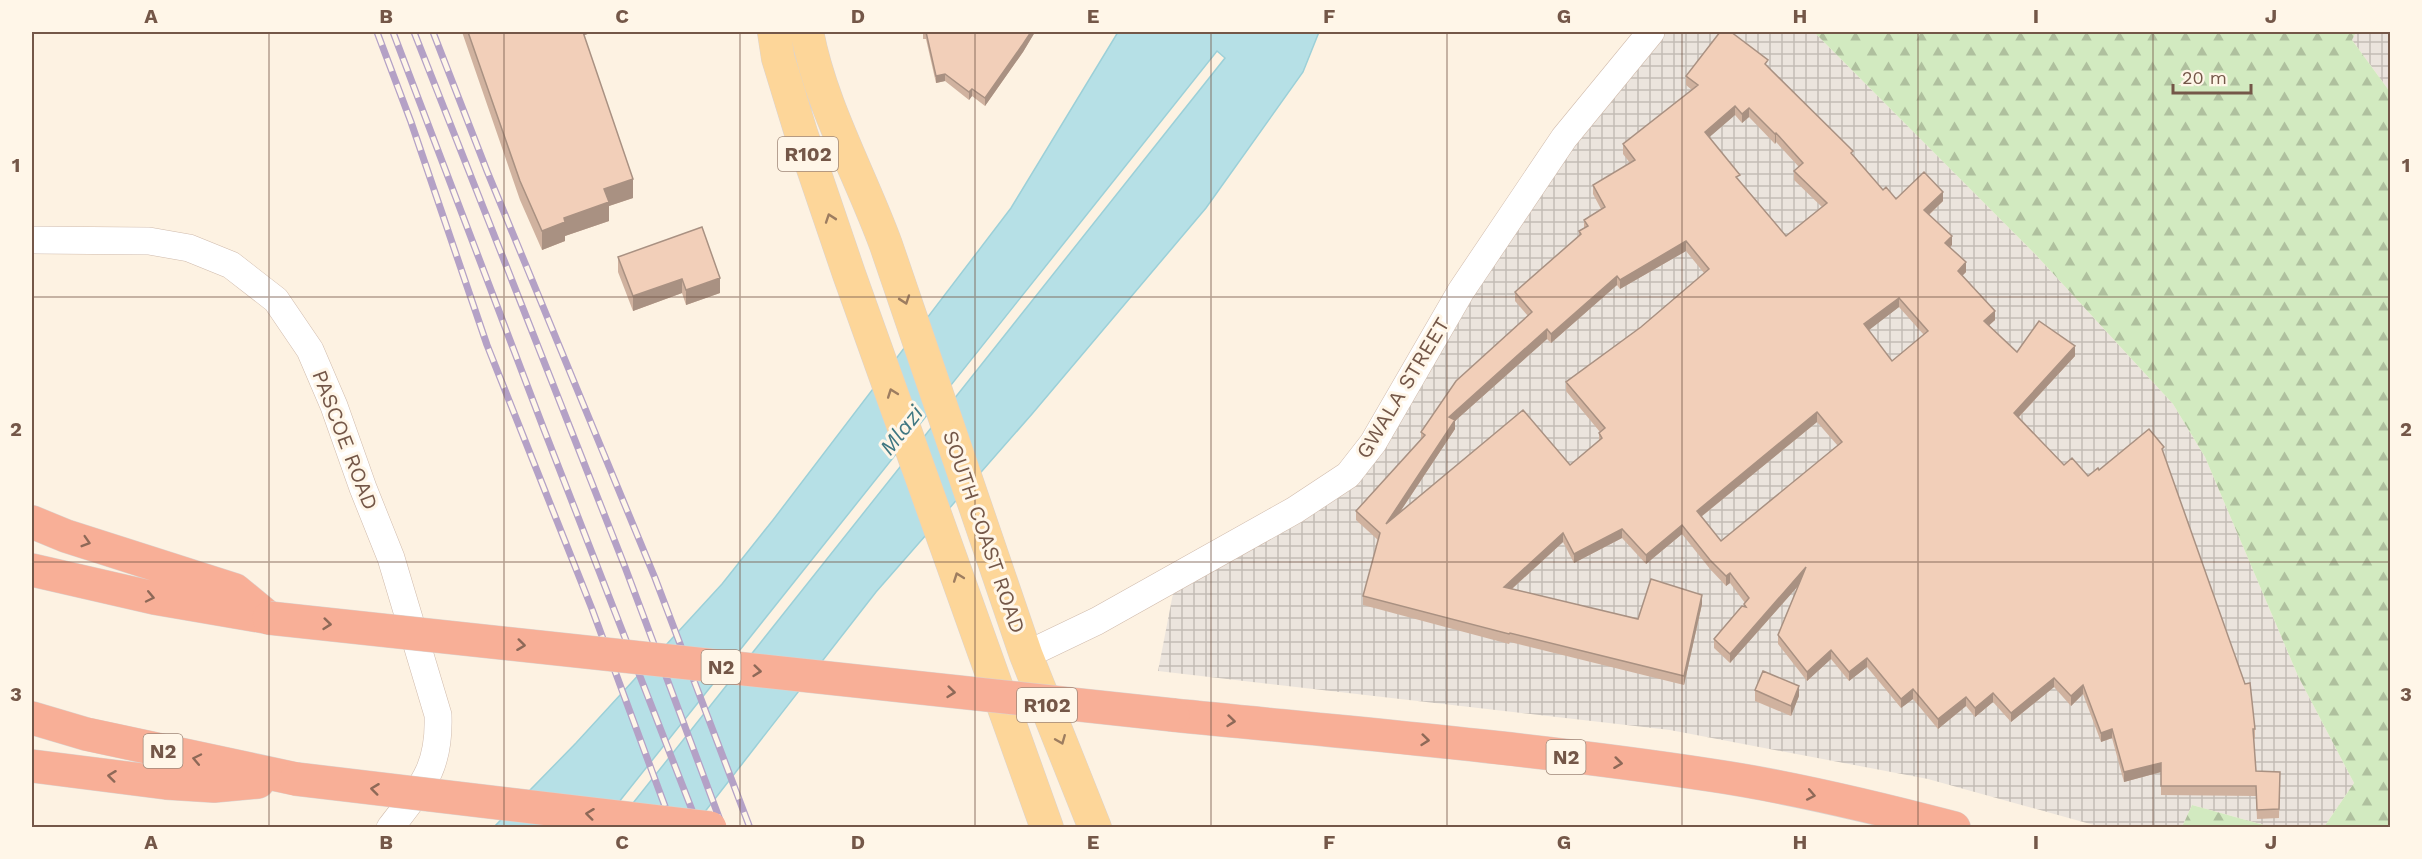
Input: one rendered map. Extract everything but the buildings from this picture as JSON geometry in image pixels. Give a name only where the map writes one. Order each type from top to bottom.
[{"type":"highway","points":[[32,522],[66,536],[201,577],[235,590],[269,618]]},
{"type":"highway","name":"N2","points":[[32,570],[154,598],[269,618],[1489,747],[1712,775],[1881,809],[1954,828]]},
{"type":"highway","name":"N2","points":[[32,718],[86,734],[296,779],[710,828]]},
{"type":"highway","points":[[32,766],[214,786],[296,779]]},
{"type":"main road","name":"SOUTH COAST ROAD","points":[[807,32],[836,127],[869,199],[886,245],[1026,655],[1095,828]]},
{"type":"main road","points":[[823,32],[862,164],[869,199]]},
{"type":"main road","name":"SOUTH COAST ROAD","points":[[775,40],[849,274],[1047,828]]},
{"type":"street","name":"GWALA STREET","points":[[1026,655],[1097,621],[1294,510],[1348,476],[1373,443],[1461,291],[1564,138],[1652,32]]},
{"type":"street","name":"PASCOE ROAD","points":[[32,240],[149,240],[189,248],[231,265],[276,300],[310,350],[391,558],[438,716],[439,737],[432,768],[426,781],[390,828]]},
{"type":"shaded area","points":[[1652,32],[1814,32],[2036,255],[2173,404],[2205,457],[2298,676],[2354,783],[2324,827],[2271,827],[2192,805],[2182,827],[2101,827],[1928,779],[1670,730],[1158,671],[1176,578],[1349,476]]},
{"type":"shaded area","points":[[2356,32],[2390,32],[2390,92],[2352,40]]},
{"type":"green space","points":[[1814,32],[2356,32],[2352,40],[2390,92],[2390,827],[2324,827],[2354,783],[2298,676],[2205,457],[2173,404],[2036,255]]},
{"type":"green space","points":[[2192,805],[2271,827],[2182,827]]},
{"type":"water","name":"Mlazi","points":[[1118,32],[1319,32],[1303,72],[1206,208],[1032,414],[876,592],[693,827],[614,827],[1225,58],[1217,51],[599,827],[493,828],[576,743],[722,584],[773,520],[1011,208]]},
{"type":"railway","points":[[377,32],[411,122],[487,345],[592,609],[673,828]]},
{"type":"railway","points":[[393,32],[699,828]]},
{"type":"railway","points":[[414,32],[625,567],[723,828]]},
{"type":"railway","points":[[433,32],[487,171],[655,578],[750,828]]}]
